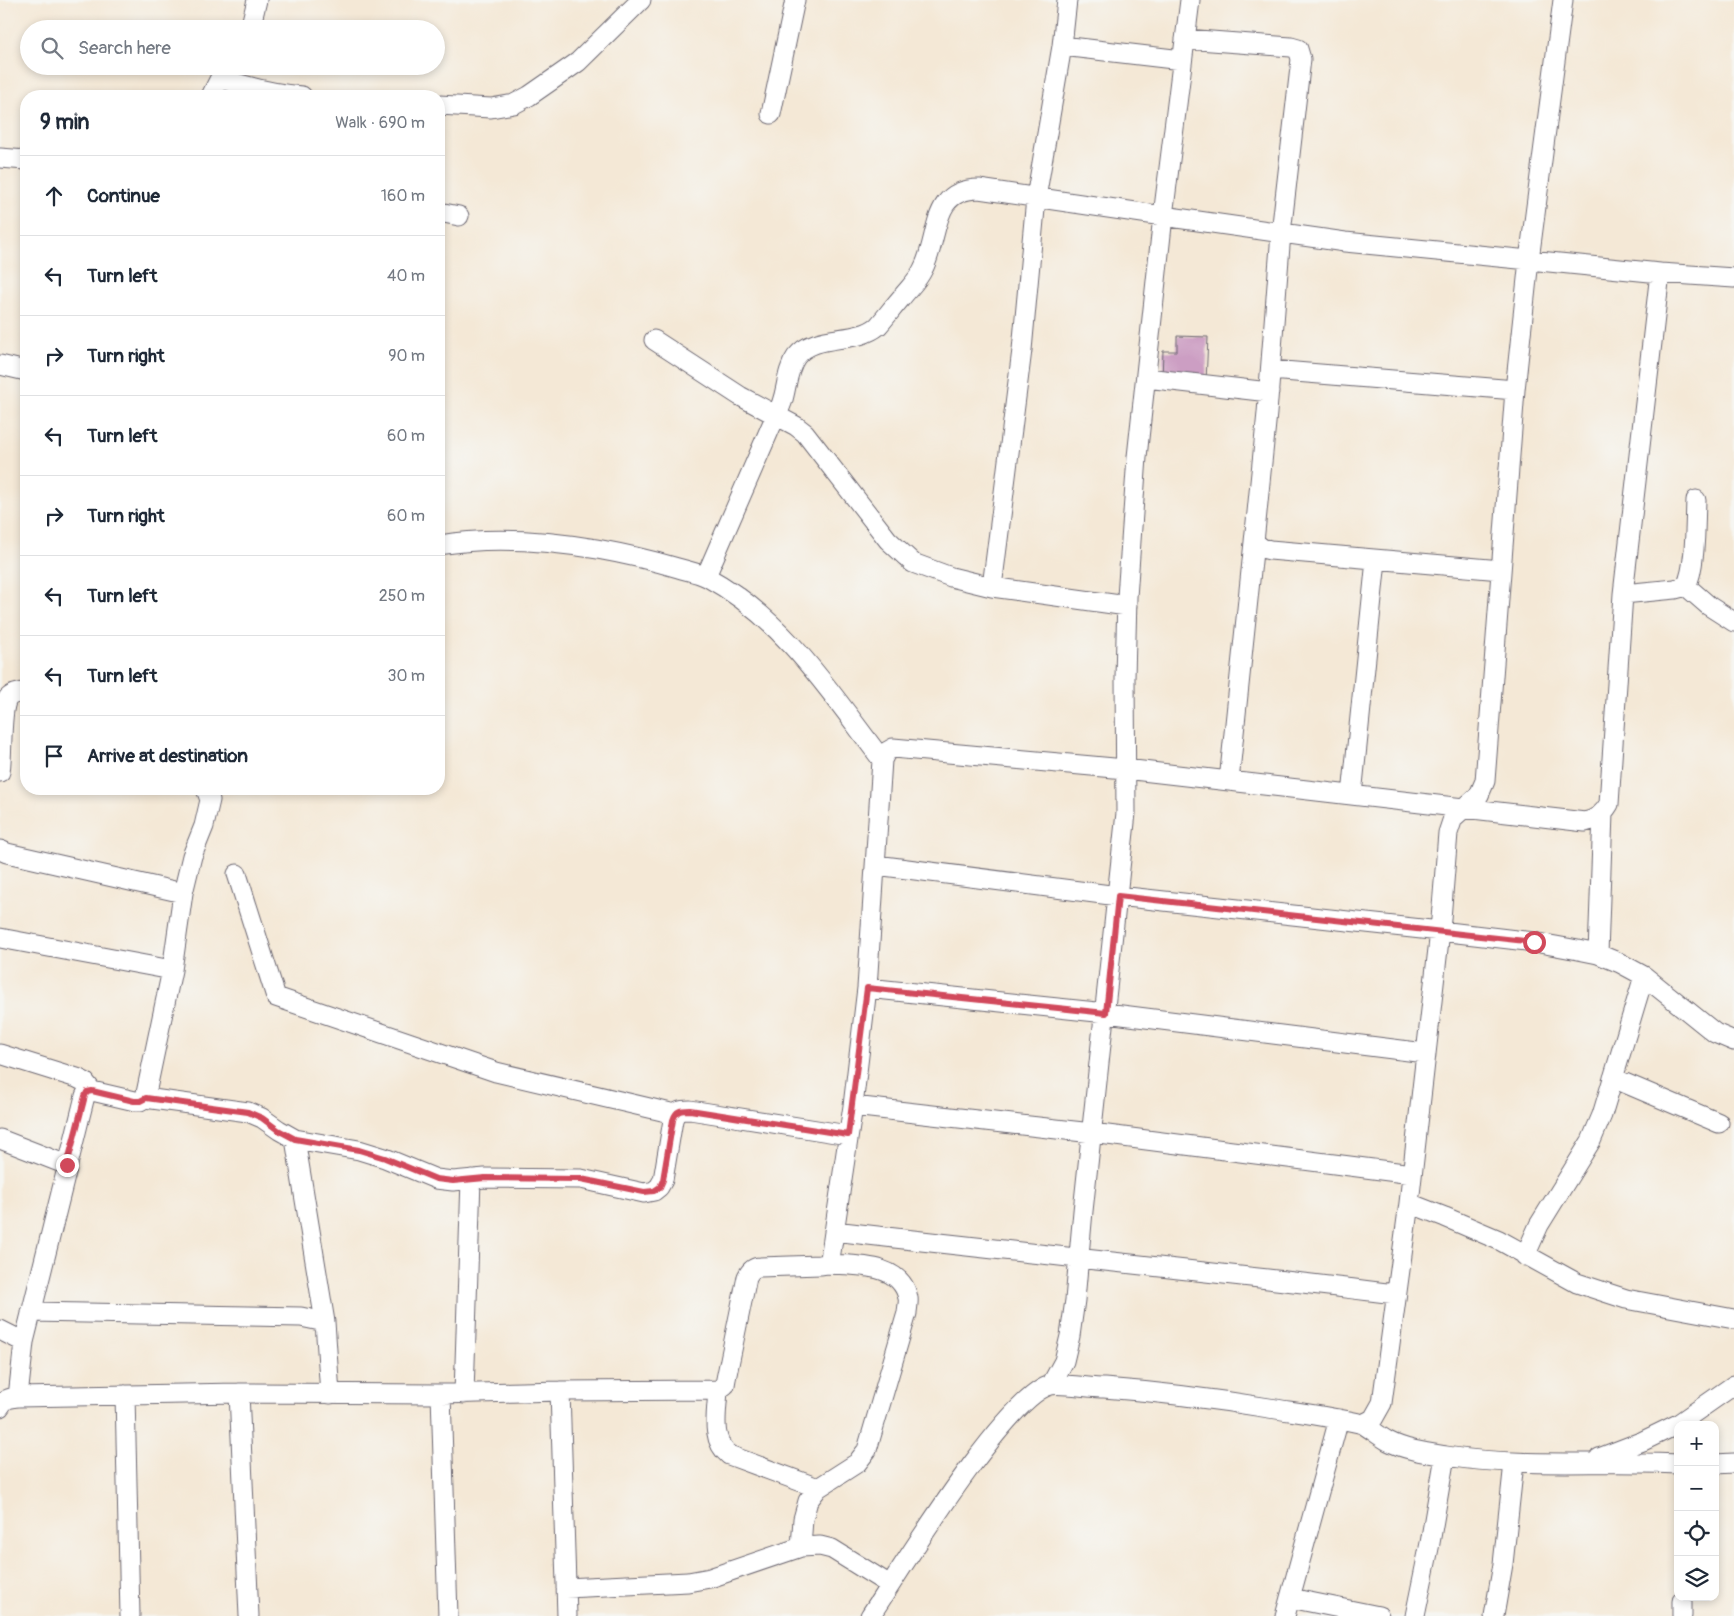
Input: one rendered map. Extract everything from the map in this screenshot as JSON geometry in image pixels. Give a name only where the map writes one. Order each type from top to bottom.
[{"type":"street","points":[[252,20],[257,0]]},
{"type":"street","points":[[445,105],[491,108],[514,104],[529,96],[578,62],[641,0]]},
{"type":"street","points":[[771,114],[795,0]]},
{"type":"street","points":[[992,586],[1022,350],[1036,198],[1062,46],[1067,0]]},
{"type":"street","points":[[1051,1385],[1064,1361],[1075,1300],[1118,896],[1126,813],[1125,678],[1127,606],[1137,458],[1163,216],[1190,0]]},
{"type":"street","points":[[1363,1424],[1372,1419],[1382,1403],[1409,1203],[1440,931],[1448,833],[1453,818],[1479,795],[1485,782],[1515,390],[1529,260],[1563,0]]},
{"type":"street","points":[[1185,38],[1291,47],[1298,49],[1301,59],[1282,234],[1269,392],[1229,781]]},
{"type":"street","points":[[1062,46],[1182,60]]},
{"type":"street","points":[[214,90],[223,75]]},
{"type":"street","points":[[230,75],[247,86],[265,90]]},
{"type":"street","points":[[0,158],[20,160]]},
{"type":"street","points":[[706,576],[776,415],[784,402],[791,368],[795,359],[802,351],[814,344],[862,335],[878,326],[916,281],[924,268],[942,209],[948,200],[959,192],[968,189],[979,189],[1345,242],[1660,274],[1734,278]]},
{"type":"street","points":[[445,213],[459,216]]},
{"type":"street","points":[[827,1264],[830,1259],[848,1135],[867,988],[882,760],[886,752],[893,748],[1125,768],[1585,822],[1594,820],[1603,813],[1609,804],[1623,594],[1660,274]]},
{"type":"street","points":[[654,340],[740,396],[796,426],[804,433],[888,540],[913,563],[951,577],[992,586],[1127,606]]},
{"type":"street","points":[[0,365],[20,370]]},
{"type":"street","points":[[1270,370],[1515,390]]},
{"type":"street","points":[[1146,378],[1269,392]]},
{"type":"street","points":[[1623,594],[1675,589],[1686,586],[1689,581],[1692,561],[1696,500]]},
{"type":"street","points":[[445,544],[466,540],[522,539],[638,557],[706,576],[738,596],[782,634],[825,684],[882,760]]},
{"type":"street","points":[[1254,542],[1262,548],[1270,550],[1501,570]]},
{"type":"street","points":[[1352,795],[1376,560]]},
{"type":"street","points":[[1686,586],[1709,606],[1734,622]]},
{"type":"street","points":[[0,772],[2,708],[8,698],[20,692]]},
{"type":"street","points":[[146,1098],[172,970],[182,893],[192,856],[204,826],[210,800],[208,795]]},
{"type":"street","points":[[1598,954],[1603,813]]},
{"type":"street","points":[[0,850],[182,893]]},
{"type":"street","points":[[876,865],[1118,896],[1534,942],[1598,954],[1644,976],[1715,1033],[1734,1041]]},
{"type":"street","points":[[237,874],[276,997],[496,1072],[675,1114]]},
{"type":"street","points":[[0,938],[172,970]]},
{"type":"street","points":[[1525,1256],[1539,1225],[1591,1141],[1602,1115],[1644,976]]},
{"type":"street","points":[[867,988],[1106,1013],[1425,1053]]},
{"type":"street","points":[[0,1054],[77,1078],[85,1082],[92,1091]]},
{"type":"street","points":[[1612,1078],[1719,1123]]},
{"type":"street","points":[[18,1397],[24,1342],[67,1165],[87,1092],[92,1091],[134,1101],[146,1098],[248,1112],[262,1118],[278,1130],[295,1139],[359,1150],[385,1158],[436,1179],[453,1181],[485,1178],[581,1179],[644,1192],[654,1191],[660,1187],[663,1180],[675,1114],[679,1110],[690,1110],[848,1135]]},
{"type":"street","points":[[852,1106],[1092,1132],[1412,1174]]},
{"type":"street","points":[[0,1138],[67,1165]]},
{"type":"street","points":[[295,1139],[325,1322],[330,1394]]},
{"type":"street","points":[[464,1394],[471,1179]]},
{"type":"street","points":[[1409,1203],[1498,1240],[1577,1283],[1626,1299],[1734,1319]]},
{"type":"street","points":[[834,1231],[1078,1259],[1244,1275],[1396,1294]]},
{"type":"street","points":[[0,1407],[3,1401],[18,1397],[239,1393],[464,1394],[718,1390],[725,1385],[747,1277],[755,1267],[827,1264],[876,1267],[891,1274],[902,1284],[909,1298],[907,1313],[867,1450],[857,1463],[818,1488],[808,1501],[803,1518],[801,1547]]},
{"type":"street","points":[[31,1312],[301,1317],[325,1322]]},
{"type":"street","points":[[0,1330],[24,1342]]},
{"type":"street","points":[[870,1616],[978,1454],[1031,1395],[1051,1385],[1139,1391],[1339,1419],[1363,1424],[1389,1441],[1426,1453],[1445,1456],[1514,1463],[1633,1462],[1674,1464]]},
{"type":"street","points":[[1589,1462],[1678,1424],[1734,1385]]},
{"type":"street","points":[[718,1390],[717,1436],[724,1451],[729,1455],[818,1488]]},
{"type":"street","points":[[560,1391],[567,1616]]},
{"type":"street","points":[[239,1393],[249,1616]]},
{"type":"street","points":[[441,1394],[448,1616]]},
{"type":"street","points":[[125,1395],[130,1616]]},
{"type":"street","points":[[1339,1419],[1287,1607],[1379,1616]]},
{"type":"street","points":[[1415,1616],[1445,1456]]},
{"type":"street","points":[[1494,1616],[1503,1564],[1514,1463]]},
{"type":"street","points":[[1719,1464],[1734,1463]]},
{"type":"street","points":[[566,1588],[688,1582],[710,1578],[801,1547],[820,1546],[832,1549],[890,1585]]},
{"type":"building","points":[[1177,336],[1208,337],[1206,382],[1162,380],[1163,351],[1177,351]]},
{"type":"route","points":[[67,1165],[85,1096],[87,1092],[92,1091],[134,1101],[146,1098],[248,1112],[262,1118],[278,1130],[295,1139],[359,1150],[385,1158],[436,1179],[453,1181],[485,1178],[581,1179],[644,1192],[654,1191],[660,1187],[663,1180],[673,1120],[679,1110],[690,1110],[848,1135],[867,988],[1106,1013],[1118,896],[1534,942]]}]
